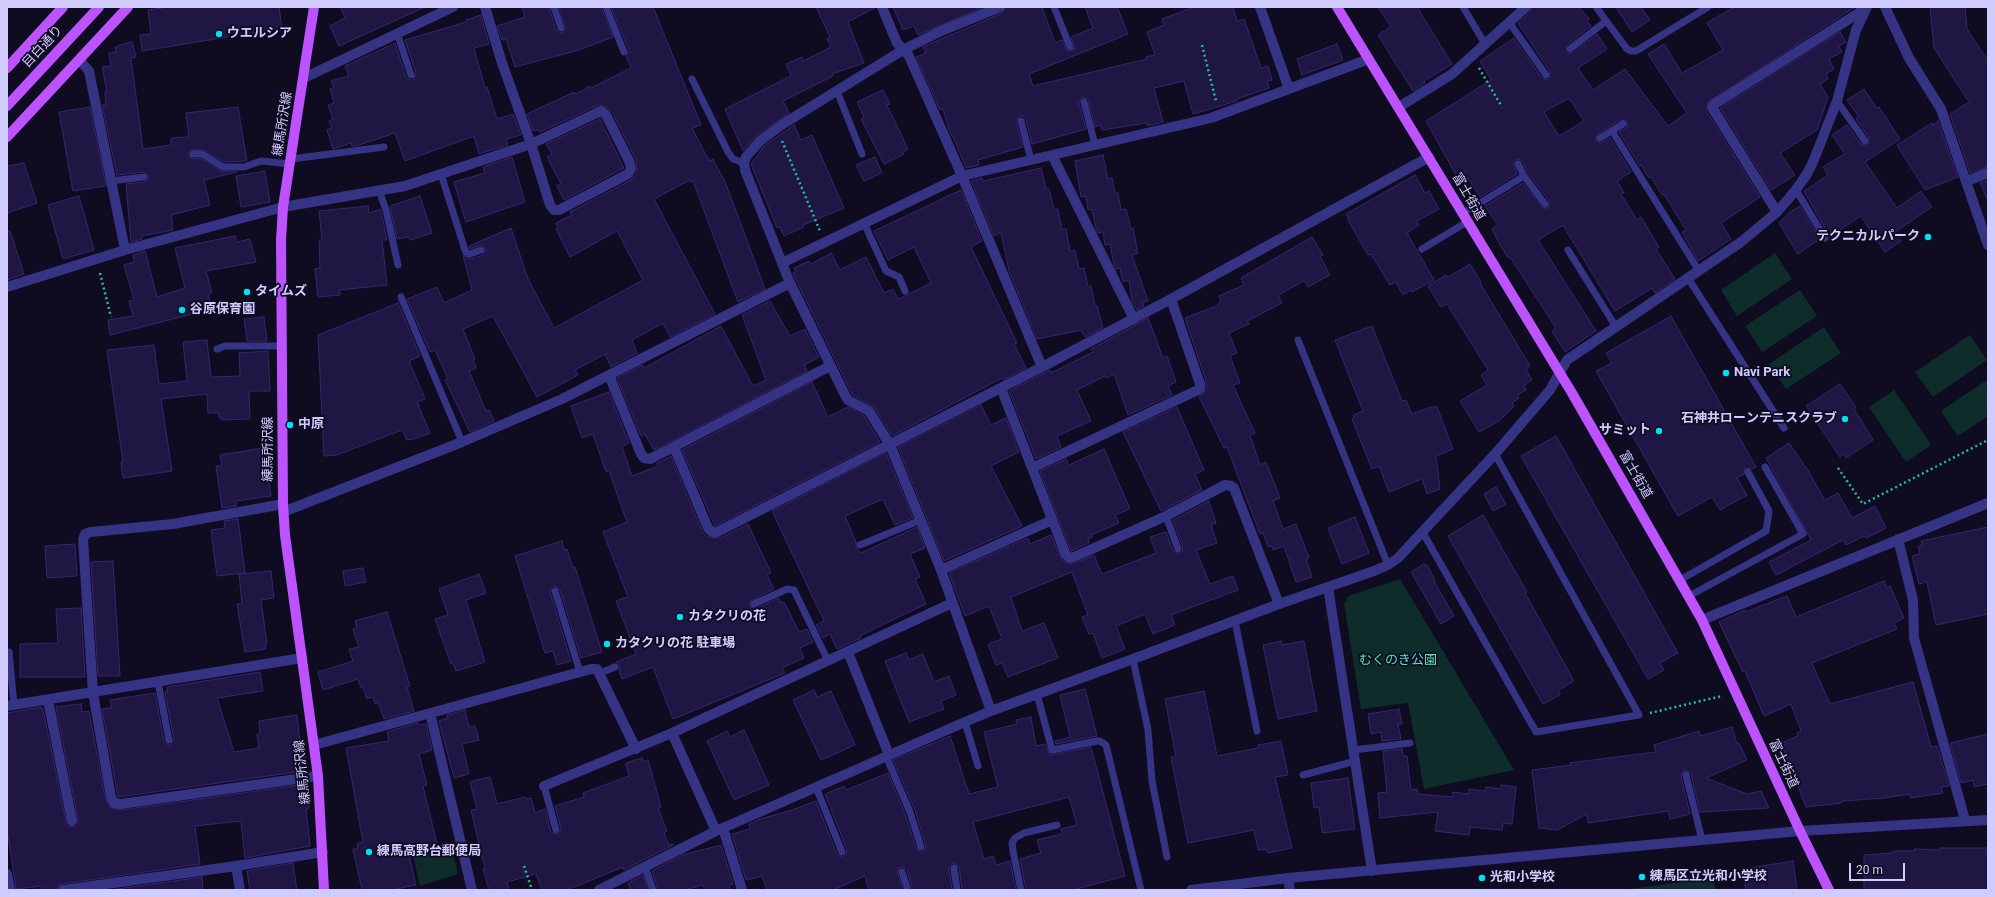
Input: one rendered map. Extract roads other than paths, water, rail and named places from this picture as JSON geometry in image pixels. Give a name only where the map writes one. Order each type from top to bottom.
[{"type":"main road","name":"目白通り","points":[[7,68],[63,7]]},
{"type":"main road","name":"目白通り","points":[[7,106],[99,7]]},
{"type":"main road","points":[[7,137],[128,7]]},
{"type":"main road","name":"練馬所沢線","points":[[314,7],[283,207],[283,508],[285,535],[318,776],[324,890]]},
{"type":"main road","name":"富士街道","points":[[1337,7],[1609,456],[1689,596],[1702,620],[1829,890]]},
{"type":"street","points":[[304,78],[397,33],[437,10],[453,7]]},
{"type":"street","points":[[7,287],[125,250],[283,207],[405,186],[531,144],[601,111],[606,115],[630,163],[631,169],[628,174],[559,210],[554,210],[550,205],[531,144],[502,63],[485,7]]},
{"type":"street","points":[[882,7],[897,43],[909,56],[962,176],[1042,367]]},
{"type":"street","points":[[991,710],[941,570],[890,445],[869,411],[848,400],[830,366],[790,283],[745,170],[744,163],[746,157],[760,141],[776,129],[904,50],[940,31],[1000,7]]},
{"type":"street","points":[[1260,7],[1289,89]]},
{"type":"street","points":[[1398,107],[1452,74],[1526,7]]},
{"type":"street","points":[[1885,7],[1909,58],[1941,109],[1988,245]]},
{"type":"street","points":[[599,890],[719,830],[991,710],[1388,565],[1398,558],[1494,454],[1550,390],[1567,360],[1741,242],[1777,212],[1796,190],[1810,168],[1837,101],[1856,30],[1866,8]]},
{"type":"street","points":[[1777,212],[1713,109],[1713,105],[1866,8]]},
{"type":"street","points":[[782,262],[962,176],[1220,115],[1369,59]]},
{"type":"street","points":[[79,60],[89,71],[125,250]]},
{"type":"street","points":[[1052,155],[1134,319]]},
{"type":"street","points":[[674,447],[712,532],[717,532],[890,445],[1134,319],[1429,157]]},
{"type":"street","points":[[1967,181],[1988,173]]},
{"type":"street","points":[[318,776],[121,804],[114,803],[111,797],[93,693],[83,540],[85,534],[91,532],[173,524],[283,508],[462,442],[562,399],[790,283]]},
{"type":"street","points":[[1032,468],[1200,388],[1200,384],[1171,299]]},
{"type":"street","points":[[609,375],[641,454],[644,458],[650,460],[830,366]]},
{"type":"street","points":[[1001,388],[1066,555],[1070,558],[1166,516],[1225,486],[1231,486],[1234,488],[1279,604]]},
{"type":"street","points":[[1702,620],[1988,503]]},
{"type":"street","points":[[941,570],[1052,520]]},
{"type":"street","points":[[1898,539],[1913,600],[1914,638],[1965,820]]},
{"type":"street","points":[[1328,587],[1372,871]]},
{"type":"street","points":[[544,786],[636,749],[647,741],[672,733],[952,603]]},
{"type":"street","points":[[848,652],[887,755]]},
{"type":"street","points":[[10,706],[302,658]]},
{"type":"street","points":[[314,745],[597,668],[636,749]]},
{"type":"street","points":[[48,700],[72,821]]},
{"type":"street","points":[[430,713],[472,890]]},
{"type":"street","points":[[672,733],[719,830],[742,890]]},
{"type":"street","points":[[1191,890],[1288,878],[1800,831],[1965,820],[1988,820]]},
{"type":"street","points":[[63,890],[236,866],[322,852]]},
{"type":"street","points":[[236,866],[240,890]]},
{"type":"street","points":[[7,874],[10,890]]},
{"type":"street","points":[[1288,878],[1290,890]]},
{"type":"lane","points":[[554,7],[561,28]]},
{"type":"lane","points":[[606,7],[624,52]]},
{"type":"lane","points":[[1054,7],[1070,47]]},
{"type":"lane","points":[[1463,7],[1485,44]]},
{"type":"lane","points":[[1596,7],[1627,49],[1636,51],[1708,7]]},
{"type":"lane","points":[[1570,49],[1606,21]]},
{"type":"lane","points":[[1509,22],[1546,75]]},
{"type":"lane","points":[[397,33],[411,75]]},
{"type":"lane","points":[[692,79],[732,159],[744,163]]},
{"type":"lane","points":[[837,91],[862,154]]},
{"type":"lane","points":[[1837,101],[1865,141]]},
{"type":"lane","points":[[1084,102],[1095,145]]},
{"type":"lane","points":[[1021,121],[1031,160]]},
{"type":"lane","points":[[1600,138],[1623,124]]},
{"type":"lane","points":[[1612,131],[1699,271]]},
{"type":"lane","points":[[193,154],[202,154],[223,167],[244,167],[260,161],[290,161],[384,147]]},
{"type":"lane","points":[[1518,164],[1524,176],[1545,204]]},
{"type":"lane","points":[[440,174],[467,253],[481,250]]},
{"type":"lane","points":[[1422,249],[1524,176]]},
{"type":"lane","points":[[111,181],[144,177]]},
{"type":"lane","points":[[379,190],[386,210],[398,264]]},
{"type":"lane","points":[[1796,190],[1825,238]]},
{"type":"lane","points":[[864,223],[886,271],[899,277],[905,291]]},
{"type":"lane","points":[[1568,250],[1616,327]]},
{"type":"lane","points":[[1688,278],[1784,428]]},
{"type":"lane","points":[[401,297],[462,442]]},
{"type":"lane","points":[[1298,340],[1388,565]]},
{"type":"lane","points":[[217,350],[225,346],[282,346]]},
{"type":"lane","points":[[1422,531],[1536,732],[1639,716],[1494,454]]},
{"type":"lane","points":[[1689,596],[1803,534],[1765,467]]},
{"type":"lane","points":[[1680,580],[1766,531],[1769,511],[1748,472]]},
{"type":"lane","points":[[1166,516],[1178,549]]},
{"type":"lane","points":[[860,545],[921,520]]},
{"type":"lane","points":[[754,604],[787,589],[794,590],[828,661]]},
{"type":"lane","points":[[555,591],[580,672]]},
{"type":"lane","points":[[1235,621],[1257,731]]},
{"type":"lane","points":[[9,652],[10,706]]},
{"type":"lane","points":[[1133,659],[1148,730],[1152,781],[1167,857]]},
{"type":"lane","points":[[600,673],[615,667]]},
{"type":"lane","points":[[158,682],[169,740]]},
{"type":"lane","points":[[1037,694],[1052,750],[1097,741],[1100,741],[1106,745],[1141,890]]},
{"type":"lane","points":[[965,722],[978,766]]},
{"type":"lane","points":[[1354,750],[1410,743]]},
{"type":"lane","points":[[887,755],[910,812],[921,847]]},
{"type":"lane","points":[[1303,775],[1356,761]]},
{"type":"lane","points":[[1686,775],[1702,840]]},
{"type":"lane","points":[[544,786],[556,830]]},
{"type":"lane","points":[[816,787],[842,852]]},
{"type":"lane","points":[[1021,890],[1012,843],[1015,838],[1024,833],[1057,825]]},
{"type":"lane","points":[[644,867],[653,890]]},
{"type":"lane","points":[[954,868],[957,890]]},
{"type":"lane","points":[[902,872],[908,890]]},
{"type":"place","name":"ウエルシア","points":[[219,34]]},
{"type":"place","name":"テクニカルパーク","points":[[1928,237]]},
{"type":"place","name":"タイムズ","points":[[247,292]]},
{"type":"place","name":"谷原保育園","points":[[182,310]]},
{"type":"place","name":"Navi Park","points":[[1726,373]]},
{"type":"place","name":"石神井ローンテニスクラブ","points":[[1845,419]]},
{"type":"place","name":"中原","points":[[290,425]]},
{"type":"place","name":"サミット","points":[[1659,431]]},
{"type":"place","name":"カタクリの花","points":[[680,617]]},
{"type":"place","name":"カタクリの花 駐車場","points":[[607,644]]},
{"type":"place","name":"練馬高野台郵便局","points":[[369,852]]},
{"type":"place","name":"練馬区立光和小学校","points":[[1642,877]]},
{"type":"place","name":"光和小学校","points":[[1482,878]]},
{"type":"park label","name":"むくのき公園","points":[[1398,661]]}]
